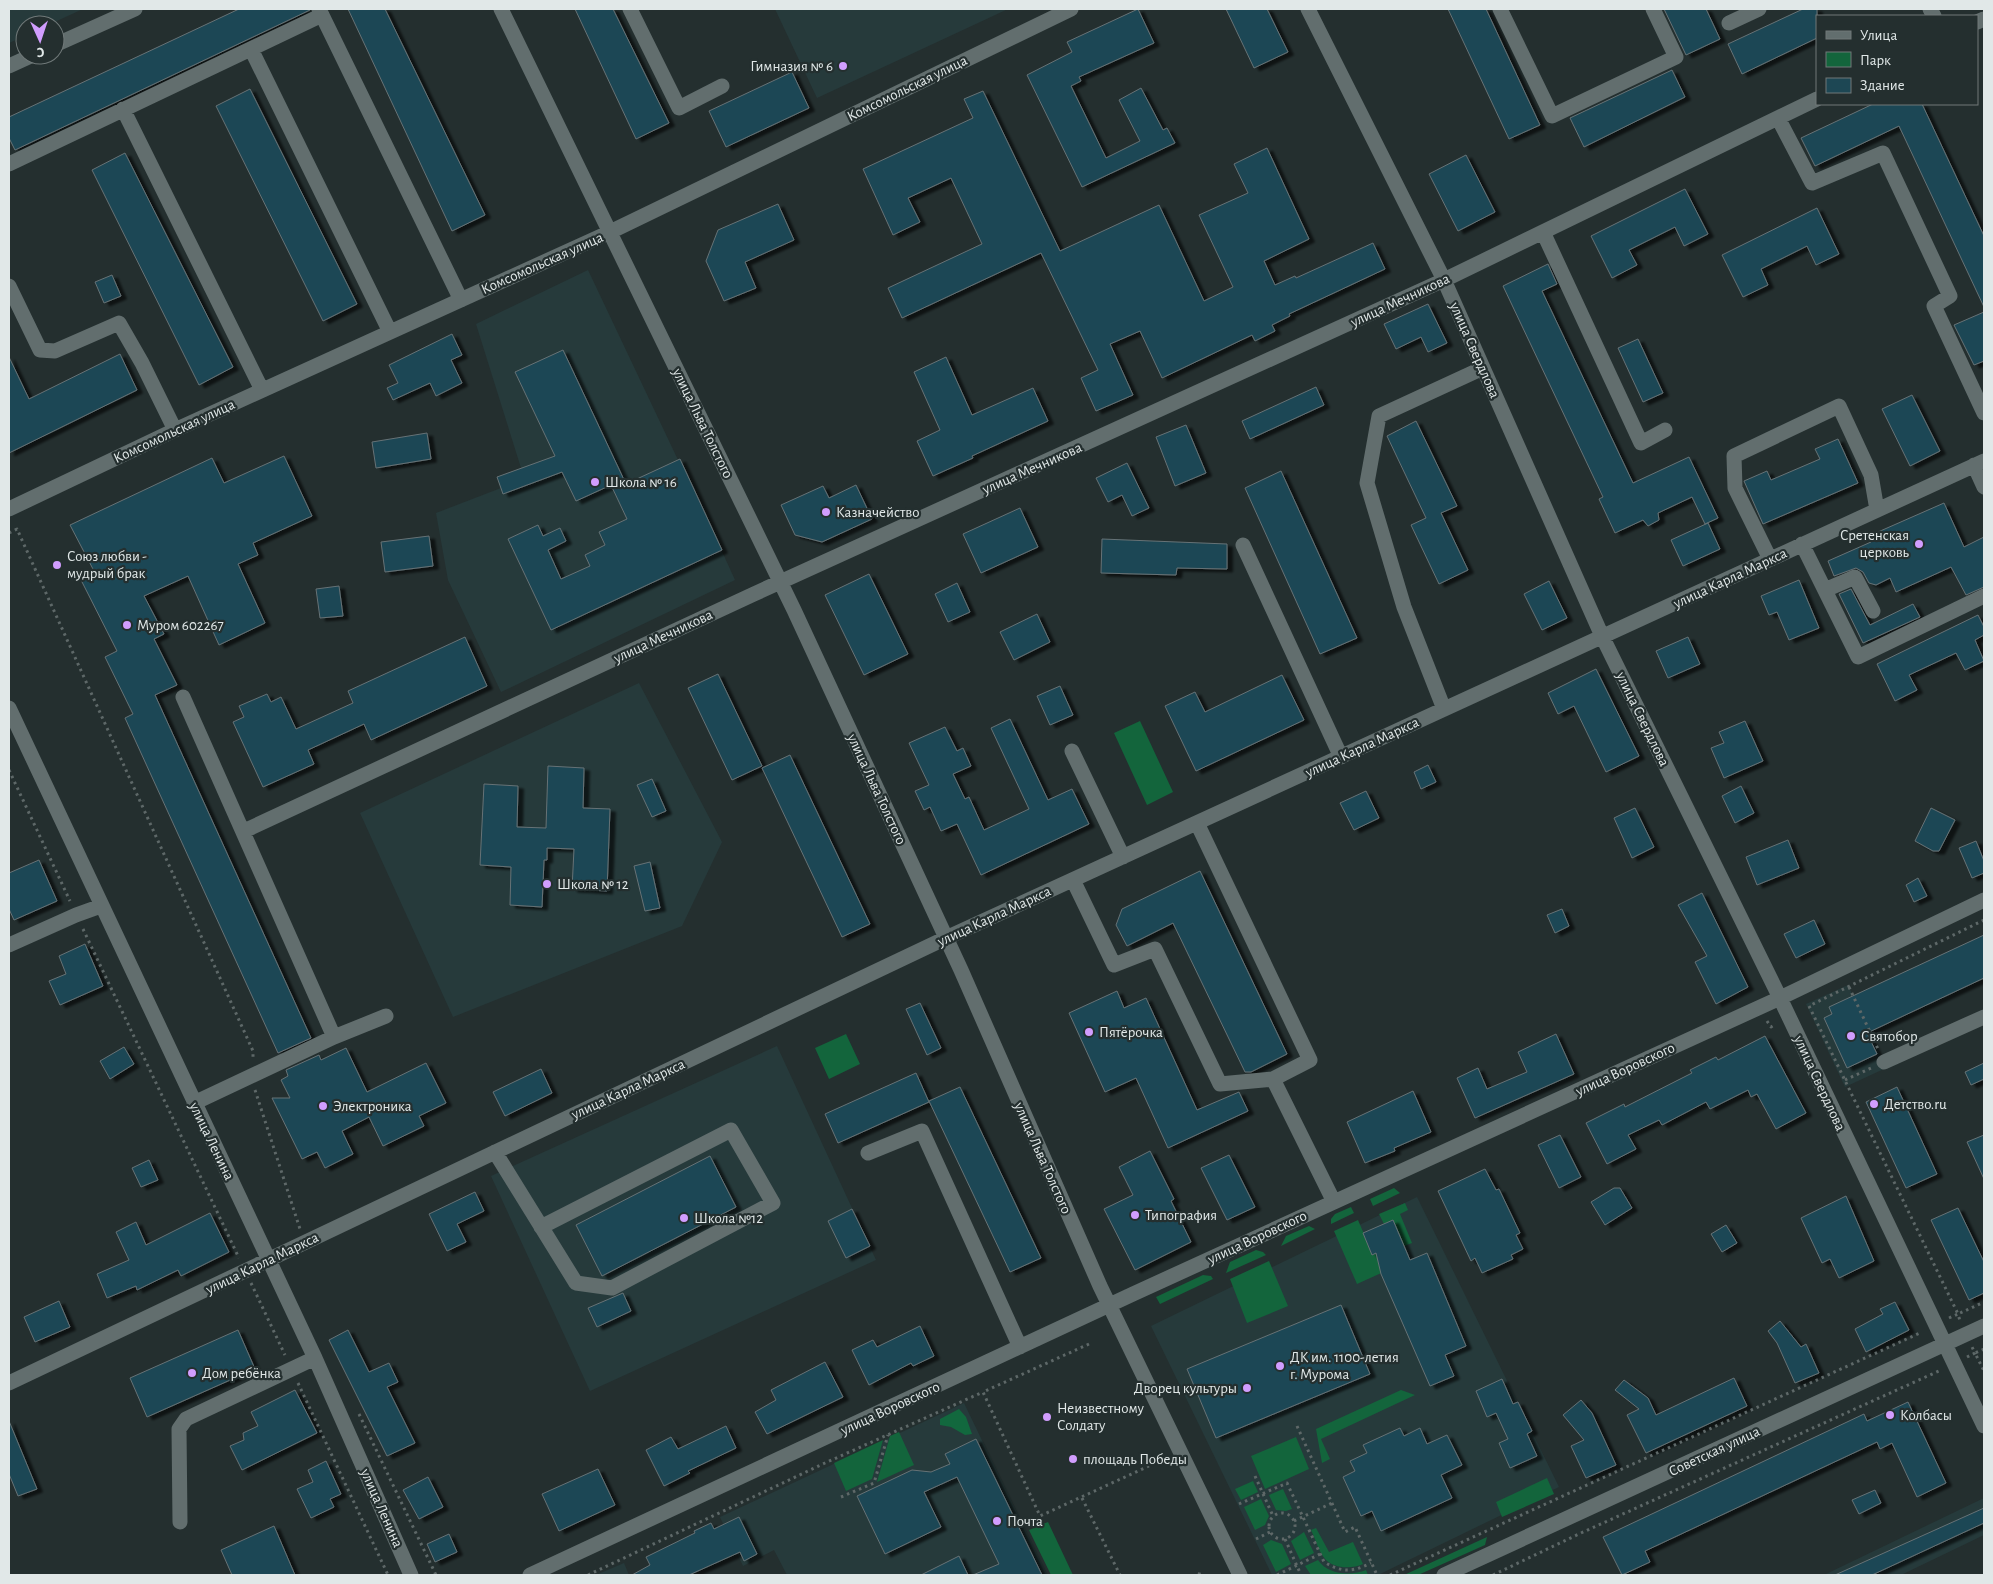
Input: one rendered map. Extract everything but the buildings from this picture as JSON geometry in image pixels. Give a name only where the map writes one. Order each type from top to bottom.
[{"type":"street","points":[[65,40],[135,9]]},
{"type":"street","name":"улица Льва Толстого","points":[[502,9],[781,582],[946,938],[1109,1305],[1240,1575]]},
{"type":"street","points":[[630,9],[680,108],[722,86]]},
{"type":"street","name":"Комсомольская улица","points":[[9,510],[175,430],[610,232],[1072,9]]},
{"type":"street","name":"улица Свердлова","points":[[1308,9],[1444,280],[1602,636],[1780,998],[1984,1426]]},
{"type":"street","points":[[1500,9],[1552,116],[1676,57],[1653,9]]},
{"type":"street","points":[[1729,23],[1759,9]]},
{"type":"street","points":[[9,164],[250,49],[321,12],[461,300]]},
{"type":"street","points":[[250,49],[390,332]]},
{"type":"street","name":"улица Мечникова","points":[[244,831],[781,582],[1444,280],[1816,99]]},
{"type":"street","points":[[123,109],[262,390]]},
{"type":"street","points":[[1778,118],[1812,183],[1883,153],[1950,296],[1934,306],[1984,413]]},
{"type":"street","points":[[1543,232],[1641,443],[1665,430]]},
{"type":"street","points":[[9,286],[40,350],[55,352],[119,323],[142,363],[175,430]]},
{"type":"street","points":[[1444,709],[1404,607],[1367,483],[1379,416],[1483,368]]},
{"type":"street","points":[[1770,559],[1736,488],[1734,456],[1839,406],[1871,475],[1878,510]]},
{"type":"street","points":[[1979,463],[1984,487]]},
{"type":"street","name":"улица Карла Маркса","points":[[9,1383],[946,938],[1979,463]]},
{"type":"street","points":[[1802,544],[1858,657],[1984,596]]},
{"type":"street","points":[[1243,545],[1341,756]]},
{"type":"street","points":[[1825,590],[1855,577],[1873,611]]},
{"type":"street","points":[[183,698],[244,831],[334,1037]]},
{"type":"street","name":"улица Ленина","points":[[9,708],[315,1358],[411,1575]]},
{"type":"street","points":[[1072,751],[1123,857]]},
{"type":"street","points":[[1074,880],[1114,965],[1155,949],[1220,1084],[1273,1078],[1310,1060],[1197,823]]},
{"type":"street","name":"улица Воровского","points":[[530,1575],[1109,1305],[1780,998],[1984,900]]},
{"type":"street","points":[[9,945],[76,914],[101,906]]},
{"type":"street","points":[[194,1103],[334,1037],[386,1016]]},
{"type":"street","points":[[1884,1062],[1984,1017]]},
{"type":"street","points":[[1273,1078],[1334,1202]]},
{"type":"street","points":[[495,1152],[541,1227],[576,1283],[612,1288],[773,1203],[731,1130],[541,1227]]},
{"type":"street","points":[[868,1154],[922,1131],[1020,1347]]},
{"type":"street","name":"Советская улица","points":[[1444,1575],[1984,1326]]},
{"type":"street","points":[[180,1522],[179,1429],[186,1419],[315,1358]]},
{"type":"path","points":[[9,533],[17,529],[253,1051],[256,1093],[305,1242]]},
{"type":"path","points":[[9,770],[388,1575]]},
{"type":"path","points":[[1984,920],[1809,1006],[1958,1314],[1984,1302]]},
{"type":"path","points":[[1845,1080],[1884,1062],[1849,987]]},
{"type":"path","points":[[1390,1575],[1936,1325]]},
{"type":"path","points":[[588,1575],[888,1435],[1090,1344]]},
{"type":"path","points":[[1984,1349],[1975,1353],[1984,1371]]},
{"type":"path","points":[[982,1392],[1040,1516],[1149,1466]]},
{"type":"path","points":[[359,1413],[436,1575]]},
{"type":"path","points":[[1297,1426],[1345,1532],[1355,1527],[1377,1575]]},
{"type":"path","points":[[840,1497],[874,1483],[888,1435]]},
{"type":"path","points":[[1255,1476],[1273,1516]]},
{"type":"path","points":[[1239,1504],[1287,1483],[1324,1562],[1342,1570],[1357,1570],[1371,1563]]},
{"type":"path","points":[[1082,1498],[1120,1575]]},
{"type":"path","points":[[1294,1521],[1332,1503]]},
{"type":"path","points":[[1281,1512],[1288,1514],[1294,1521],[1295,1528],[1291,1535],[1285,1539],[1279,1539],[1270,1532],[1268,1526],[1273,1516],[1281,1512]]},
{"type":"path","points":[[1256,1539],[1270,1532]]},
{"type":"path","points":[[1285,1539],[1301,1575]]},
{"type":"path","points":[[1277,1575],[1320,1554]]},
{"type":"path","points":[[1199,1575],[1200,1570]]},
{"type":"shaded area","points":[[9,9],[83,9],[65,17],[65,15],[15,15],[15,40],[9,43]]},
{"type":"shaded area","name":"Гимназия № 6","points":[[775,9],[1008,9],[817,98]]},
{"type":"shaded area","name":"Школа № 16","points":[[588,270],[678,460],[680,459],[735,580],[501,692],[448,580],[436,513],[501,488],[497,477],[521,468],[476,324]]},
{"type":"shaded area","name":"Школа № 12","points":[[639,683],[722,842],[682,926],[453,1017],[360,813]]},
{"type":"shaded area","points":[[1848,985],[1886,1068],[1845,1087],[1806,1004]]},
{"type":"shaded area","name":"Школа №12","points":[[777,1046],[876,1260],[590,1391],[491,1176]]},
{"type":"shaded area","points":[[1417,1197],[1559,1487],[1378,1575],[1272,1575],[1151,1326]]},
{"type":"shaded area","points":[[964,1403],[1047,1575],[787,1575],[774,1550],[743,1566],[720,1517]]},
{"type":"shaded area","points":[[1984,1498],[1984,1535],[1901,1575],[1824,1575]]},
{"type":"shaded area","points":[[624,1563],[629,1575],[596,1575]]},
{"type":"green space","points":[[1140,721],[1173,792],[1147,805],[1114,733]]},
{"type":"green space","points":[[846,1034],[860,1064],[829,1079],[815,1048]]},
{"type":"green space","points":[[1394,1188],[1400,1193],[1373,1206],[1370,1199]]},
{"type":"green space","points":[[1405,1203],[1408,1210],[1400,1214],[1412,1243],[1404,1246],[1410,1260],[1357,1284],[1334,1231],[1358,1220],[1373,1255],[1402,1242],[1393,1220],[1384,1224],[1379,1214]]},
{"type":"green space","points":[[1351,1207],[1354,1213],[1331,1224],[1331,1219],[1335,1214]]},
{"type":"green space","points":[[1309,1226],[1315,1229],[1281,1246],[1286,1236]]},
{"type":"green space","points":[[1256,1250],[1266,1255],[1226,1273],[1230,1262]]},
{"type":"green space","points":[[1269,1261],[1288,1306],[1247,1323],[1230,1279]]},
{"type":"green space","points":[[1203,1275],[1211,1276],[1213,1279],[1160,1304],[1156,1297]]},
{"type":"green space","points":[[1401,1390],[1415,1395],[1321,1439],[1330,1459],[1322,1463],[1316,1429]]},
{"type":"green space","points":[[959,1409],[966,1417],[972,1434],[965,1435],[951,1427],[940,1425],[940,1419]]},
{"type":"green space","points":[[899,1432],[914,1465],[877,1482],[890,1436]]},
{"type":"green space","points":[[1296,1437],[1309,1469],[1265,1489],[1251,1456]]},
{"type":"green space","points":[[883,1440],[872,1479],[846,1491],[834,1463]]},
{"type":"green space","points":[[1547,1478],[1554,1494],[1502,1517],[1496,1502]]},
{"type":"green space","points":[[1253,1481],[1258,1492],[1241,1500],[1235,1489]]},
{"type":"green space","points":[[1283,1489],[1292,1509],[1286,1511],[1276,1510],[1269,1495]]},
{"type":"green space","points":[[1261,1499],[1269,1516],[1265,1525],[1255,1530],[1244,1507]]},
{"type":"green space","points":[[1048,1522],[1073,1575],[1051,1575],[1029,1530]]},
{"type":"green space","points":[[1316,1528],[1329,1552],[1353,1542],[1363,1564],[1354,1567],[1343,1567],[1333,1565],[1325,1559],[1311,1530]]},
{"type":"green space","points":[[1304,1532],[1314,1553],[1300,1560],[1291,1541]]},
{"type":"green space","points":[[1487,1537],[1485,1545],[1418,1575],[1404,1575]]},
{"type":"green space","points":[[1271,1540],[1282,1544],[1291,1564],[1276,1572],[1263,1545]]},
{"type":"green space","points":[[1318,1560],[1328,1569],[1340,1573],[1354,1573],[1366,1570],[1368,1575],[1311,1575],[1305,1566]]},
{"type":"place","name":"Гимназия № 6","points":[[843,66]]},
{"type":"place","name":"Школа № 16","points":[[595,482]]},
{"type":"place","name":"Казначейство","points":[[826,512]]},
{"type":"place","name":"Сретенская церковь","points":[[1919,544]]},
{"type":"place","name":"Союз любви - мудрый брак","points":[[57,565]]},
{"type":"place","name":"Муром 602267","points":[[127,625]]},
{"type":"place","name":"Школа № 12","points":[[547,884]]},
{"type":"place","name":"Пятёрочка","points":[[1089,1032]]},
{"type":"place","name":"Святобор","points":[[1851,1036]]},
{"type":"place","name":"Детство.ru","points":[[1874,1104]]},
{"type":"place","name":"Электроника","points":[[323,1106]]},
{"type":"place","name":"Типография","points":[[1135,1215]]},
{"type":"place","name":"Школа №12","points":[[684,1218]]},
{"type":"place","name":"ДК им. 1100-летия г. Мурома","points":[[1280,1366]]},
{"type":"place","name":"Дом ребёнка","points":[[192,1373]]},
{"type":"place","name":"Дворец культуры","points":[[1247,1388]]},
{"type":"place","name":"Колбасы","points":[[1890,1415]]},
{"type":"place","name":"Неизвестному Солдату","points":[[1047,1417]]},
{"type":"place","name":"площадь Победы","points":[[1073,1459]]},
{"type":"place","name":"Почта","points":[[997,1521]]}]
